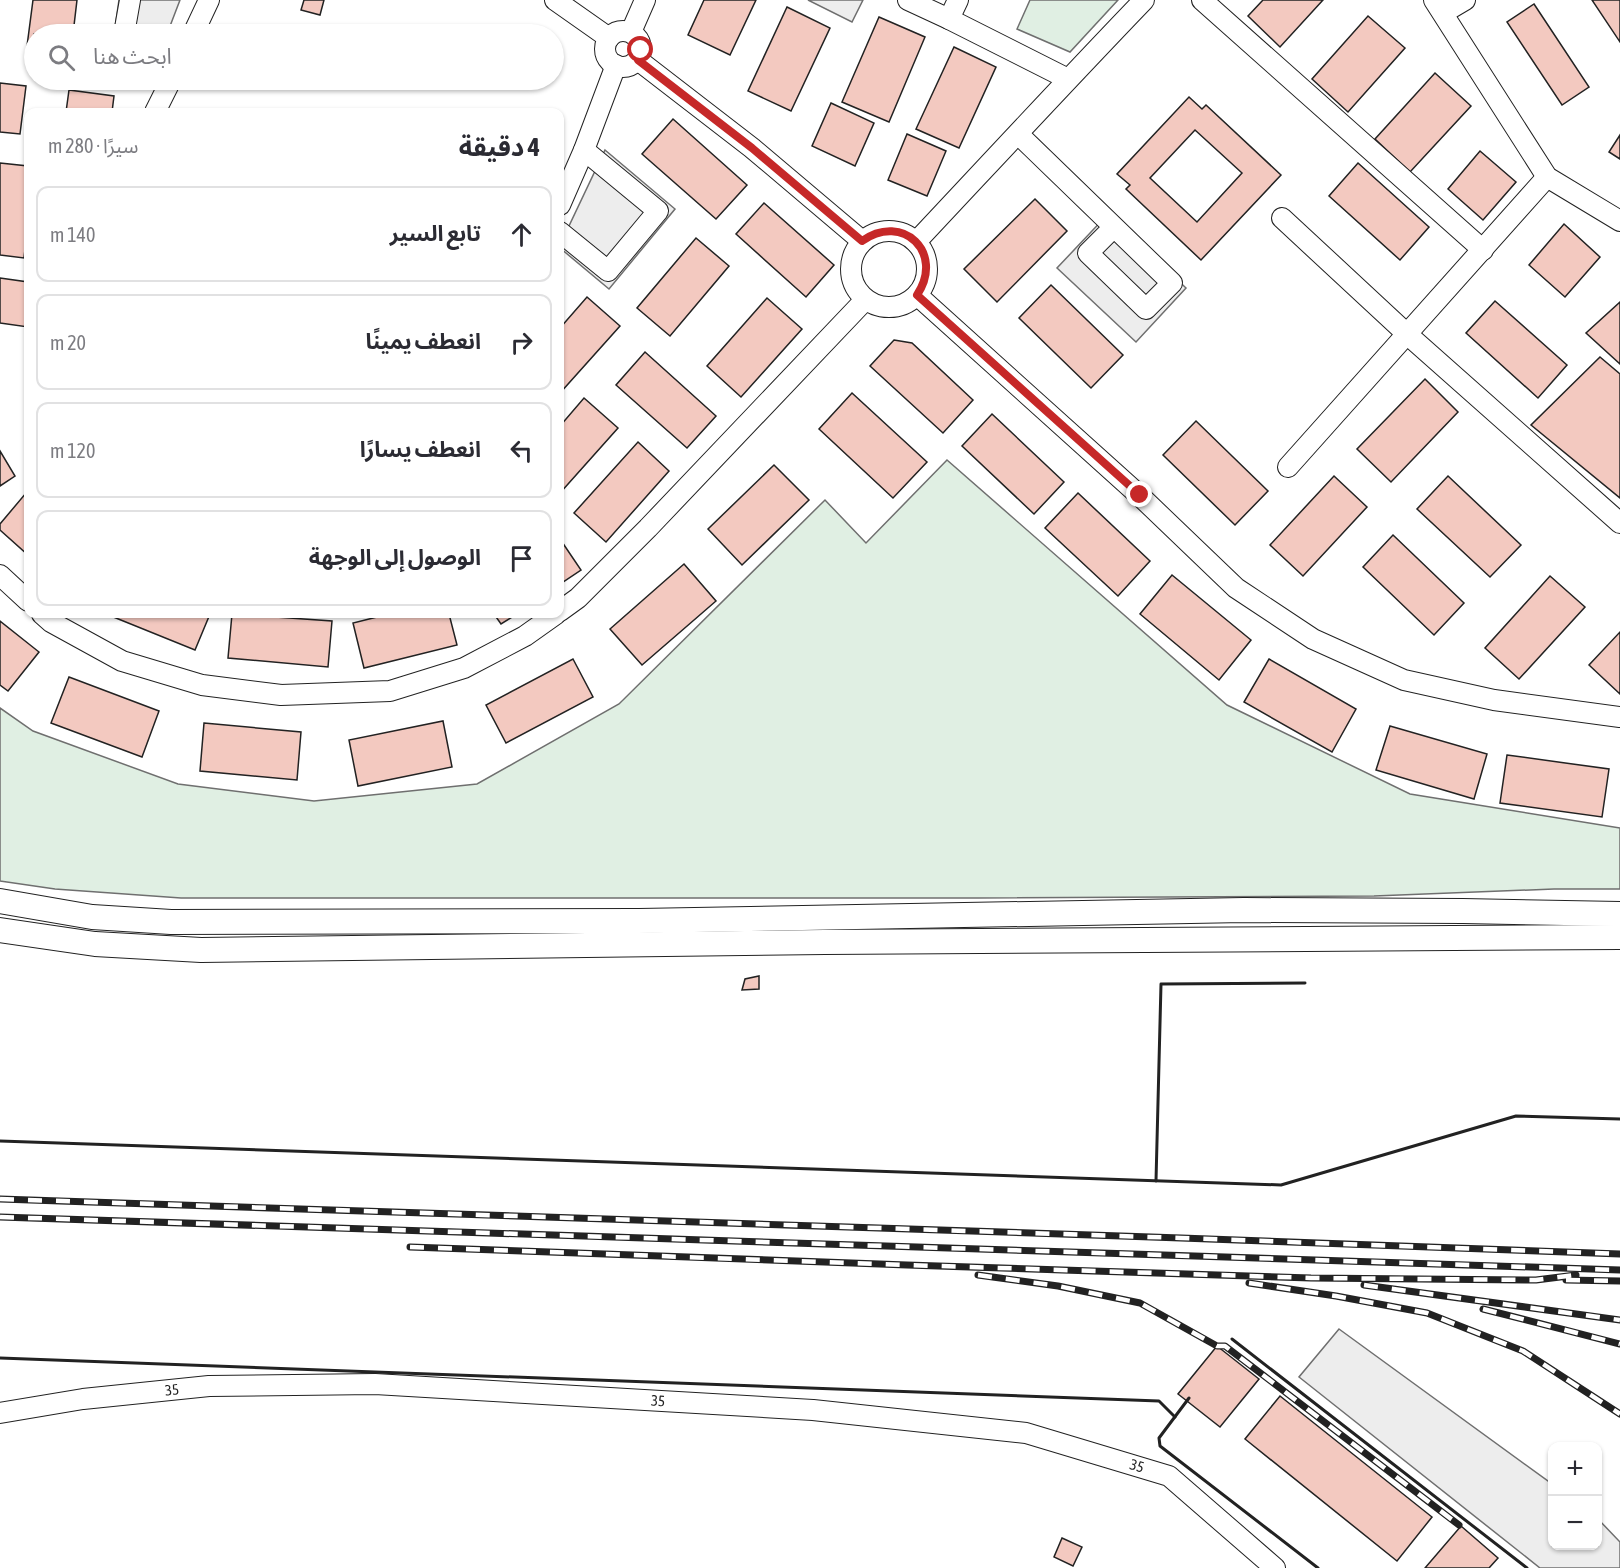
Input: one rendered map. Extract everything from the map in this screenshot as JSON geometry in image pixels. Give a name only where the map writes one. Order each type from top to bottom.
[{"type":"main road","points":[[0,901],[92,917],[171,922],[639,921],[1244,910],[1620,914]]},
{"type":"main road","points":[[0,930],[95,944],[201,950],[813,942],[1620,937]]},
{"type":"street","points":[[126,24],[130,0]]},
{"type":"street","points":[[198,24],[209,0]]},
{"type":"street","points":[[555,0],[609,38]]},
{"type":"street","points":[[631,32],[645,0]]},
{"type":"street","points":[[908,0],[1068,79]]},
{"type":"street","points":[[949,19],[958,0]]},
{"type":"street","points":[[916,242],[1144,0]]},
{"type":"street","points":[[1202,0],[1483,250]]},
{"type":"street","points":[[1465,0],[1439,7],[1547,177],[1620,221]]},
{"type":"street","points":[[616,32],[631,32],[639,39],[641,50],[638,60],[621,67],[612,63],[606,53],[606,43],[616,32]]},
{"type":"street","points":[[638,60],[752,148],[862,241]]},
{"type":"street","points":[[564,196],[616,65]]},
{"type":"street","points":[[156,108],[166,90]]},
{"type":"street","points":[[1018,134],[1114,227]]},
{"type":"street","points":[[564,235],[608,271],[658,211],[584,150]]},
{"type":"street","points":[[1288,467],[1547,177]]},
{"type":"street","points":[[1282,218],[1408,335],[1620,523]]},
{"type":"street","points":[[895,231],[916,242],[927,262],[927,274],[917,295],[897,307],[886,308],[865,300],[856,290],[851,278],[850,265],[854,252],[862,241],[872,234],[895,231]]},
{"type":"street","points":[[917,295],[1140,495],[1236,588],[1313,639],[1404,680],[1494,700],[1620,717]]},
{"type":"street","points":[[564,608],[578,598],[648,528],[865,300]]},
{"type":"street","points":[[0,575],[24,597]]},
{"type":"street","points":[[46,618],[123,661],[202,685],[280,695],[390,691],[464,668],[525,636],[550,618]]},
{"type":"street","name":"35","points":[[0,1413],[82,1399],[208,1386],[375,1384],[813,1410],[1026,1433],[1168,1476],[1275,1568]]},
{"type":"green space","points":[[1030,0],[1118,0],[1070,52],[1017,29]]},
{"type":"green space","points":[[947,460],[1227,705],[1410,794],[1620,828],[1620,889],[1554,889],[1374,896],[181,898],[55,889],[0,881],[0,708],[33,731],[178,784],[314,801],[477,784],[619,704],[825,500],[866,543]]},
{"type":"shaded area","points":[[119,0],[180,0],[171,24],[115,24]]},
{"type":"shaded area","points":[[808,0],[863,0],[852,22]]},
{"type":"shaded area","points":[[605,150],[675,209],[609,289],[564,251],[564,237]]},
{"type":"shaded area","points":[[1108,214],[1186,288],[1136,342],[1057,268]]},
{"type":"shaded area","points":[[1339,1329],[1548,1481],[1548,1550],[1602,1550],[1602,1523],[1620,1542],[1620,1568],[1540,1568],[1299,1377]]},
{"type":"building","points":[[33,0],[77,0],[74,24],[30,24]]},
{"type":"building","points":[[304,0],[324,0],[320,15],[301,10]]},
{"type":"building","points":[[704,0],[756,0],[730,55],[688,35]]},
{"type":"building","points":[[1263,0],[1323,0],[1280,47],[1248,16]]},
{"type":"building","points":[[1592,0],[1620,0],[1620,42]]},
{"type":"building","points":[[1534,4],[1589,87],[1562,105],[1507,22]]},
{"type":"building","points":[[787,7],[830,28],[791,111],[748,91]]},
{"type":"building","points":[[1368,16],[1405,48],[1348,112],[1312,79]]},
{"type":"building","points":[[879,17],[925,37],[889,122],[842,102]]},
{"type":"building","points":[[954,47],[996,67],[959,148],[916,129]]},
{"type":"building","points":[[1435,73],[1471,106],[1410,172],[1375,139]]},
{"type":"building","points":[[0,83],[24,86],[26,90],[20,134],[0,132]]},
{"type":"building","points":[[69,90],[114,96],[112,108],[67,108]]},
{"type":"building","points":[[1189,97],[1202,109],[1206,105],[1281,175],[1201,260],[1126,189],[1130,185],[1117,174]],"holes":[[[1195,130],[1242,173],[1197,222],[1150,178]]]},
{"type":"building","points":[[831,103],[874,123],[855,166],[812,146]]},
{"type":"building","points":[[673,119],[747,185],[716,219],[642,154]]},
{"type":"building","points":[[907,134],[946,151],[927,196],[888,180]]},
{"type":"building","points":[[1620,135],[1620,159],[1609,152]]},
{"type":"building","points":[[1480,151],[1516,182],[1483,220],[1448,189]]},
{"type":"building","points":[[0,163],[24,166],[24,258],[0,255]]},
{"type":"building","points":[[1358,163],[1429,227],[1400,260],[1329,196]]},
{"type":"building","points":[[1035,199],[1067,231],[997,302],[964,269]]},
{"type":"building","points":[[764,203],[834,265],[806,297],[736,234]]},
{"type":"building","points":[[1564,224],[1600,257],[1565,297],[1529,265]]},
{"type":"building","points":[[696,238],[729,266],[670,336],[637,308]]},
{"type":"building","points":[[0,278],[24,281],[24,326],[0,323]]},
{"type":"building","points":[[1051,285],[1123,355],[1091,388],[1019,318]]},
{"type":"building","points":[[587,297],[620,326],[564,389],[564,323]]},
{"type":"building","points":[[767,298],[802,329],[741,397],[707,366]]},
{"type":"building","points":[[1495,301],[1567,365],[1538,398],[1466,333]]},
{"type":"building","points":[[1620,302],[1620,364],[1586,333]]},
{"type":"building","points":[[894,340],[912,343],[973,400],[943,433],[870,366]]},
{"type":"building","points":[[645,352],[716,416],[687,448],[616,385]]},
{"type":"building","points":[[1600,357],[1620,374],[1620,498],[1531,425]]},
{"type":"building","points":[[1425,379],[1458,412],[1391,482],[1357,449]]},
{"type":"building","points":[[852,393],[927,462],[893,498],[819,429]]},
{"type":"building","points":[[584,398],[618,428],[564,489],[564,421]]},
{"type":"building","points":[[992,414],[1064,482],[1034,514],[962,446]]},
{"type":"building","points":[[1196,421],[1268,491],[1235,525],[1163,455]]},
{"type":"building","points":[[638,442],[669,471],[606,542],[574,513]]},
{"type":"building","points":[[0,451],[15,476],[0,486]]},
{"type":"building","points":[[774,465],[809,500],[742,565],[708,529]]},
{"type":"building","points":[[1334,476],[1367,507],[1303,576],[1270,545]]},
{"type":"building","points":[[1448,476],[1521,545],[1490,577],[1417,509]]},
{"type":"building","points":[[1078,493],[1150,561],[1118,596],[1045,528]]},
{"type":"building","points":[[24,495],[24,551],[0,530],[0,524]]},
{"type":"building","points":[[1393,535],[1464,603],[1434,635],[1363,567]]},
{"type":"building","points":[[564,545],[581,570],[564,581]]},
{"type":"building","points":[[684,564],[716,601],[642,665],[610,629]]},
{"type":"building","points":[[1172,575],[1251,640],[1219,680],[1140,614]]},
{"type":"building","points":[[1550,576],[1585,607],[1519,679],[1485,648]]},
{"type":"building","points":[[116,618],[208,618],[195,650]]},
{"type":"building","points":[[232,618],[332,621],[328,667],[228,658]]},
{"type":"building","points":[[373,618],[450,618],[457,645],[364,668],[353,623]]},
{"type":"building","points":[[497,618],[511,618],[501,624]]},
{"type":"building","points":[[0,621],[39,652],[8,691],[0,685]]},
{"type":"building","points":[[1620,632],[1620,694],[1589,665]]},
{"type":"building","points":[[573,659],[593,697],[506,743],[486,705]]},
{"type":"building","points":[[1269,659],[1356,709],[1332,752],[1244,702]]},
{"type":"building","points":[[69,677],[159,711],[142,757],[51,723]]},
{"type":"building","points":[[443,721],[452,767],[358,786],[349,740]]},
{"type":"building","points":[[204,723],[301,732],[297,780],[200,771]]},
{"type":"building","points":[[1390,726],[1487,754],[1474,799],[1376,770]]},
{"type":"building","points":[[1507,755],[1609,769],[1602,817],[1500,803]]},
{"type":"building","points":[[759,976],[759,989],[742,990],[745,979]]},
{"type":"building","points":[[1217,1346],[1259,1379],[1220,1427],[1178,1394]]},
{"type":"building","points":[[1280,1396],[1432,1517],[1397,1561],[1245,1439]]},
{"type":"building","points":[[1461,1526],[1498,1558],[1489,1568],[1425,1568]]},
{"type":"building","points":[[1062,1538],[1082,1547],[1073,1566],[1054,1557]]},
{"type":"railway","points":[[0,1199],[1620,1254]]},
{"type":"railway","points":[[0,1217],[1620,1270]]},
{"type":"railway","points":[[410,1247],[1311,1278],[1536,1280],[1576,1275]]},
{"type":"railway","points":[[978,1275],[1058,1286],[1140,1303],[1217,1346],[1225,1346],[1459,1525]]},
{"type":"railway","points":[[1566,1280],[1620,1281]]},
{"type":"railway","points":[[1249,1283],[1427,1313],[1523,1351],[1620,1414]]},
{"type":"railway","points":[[1364,1285],[1620,1320]]},
{"type":"railway","points":[[1483,1309],[1620,1344]]},
{"type":"wall","points":[[1156,1181],[1161,984],[1305,983]]},
{"type":"wall","points":[[0,1141],[1281,1185],[1516,1116],[1620,1119]]},
{"type":"wall","points":[[1232,1339],[1527,1568]]},
{"type":"wall","points":[[0,1358],[1159,1401],[1175,1417]]},
{"type":"wall","points":[[1189,1398],[1159,1438],[1160,1446],[1318,1568]]},
{"type":"route","points":[[641,50],[638,60],[752,148],[862,241],[872,234],[895,231],[916,242],[927,262],[927,274],[917,295],[1140,495]]}]
